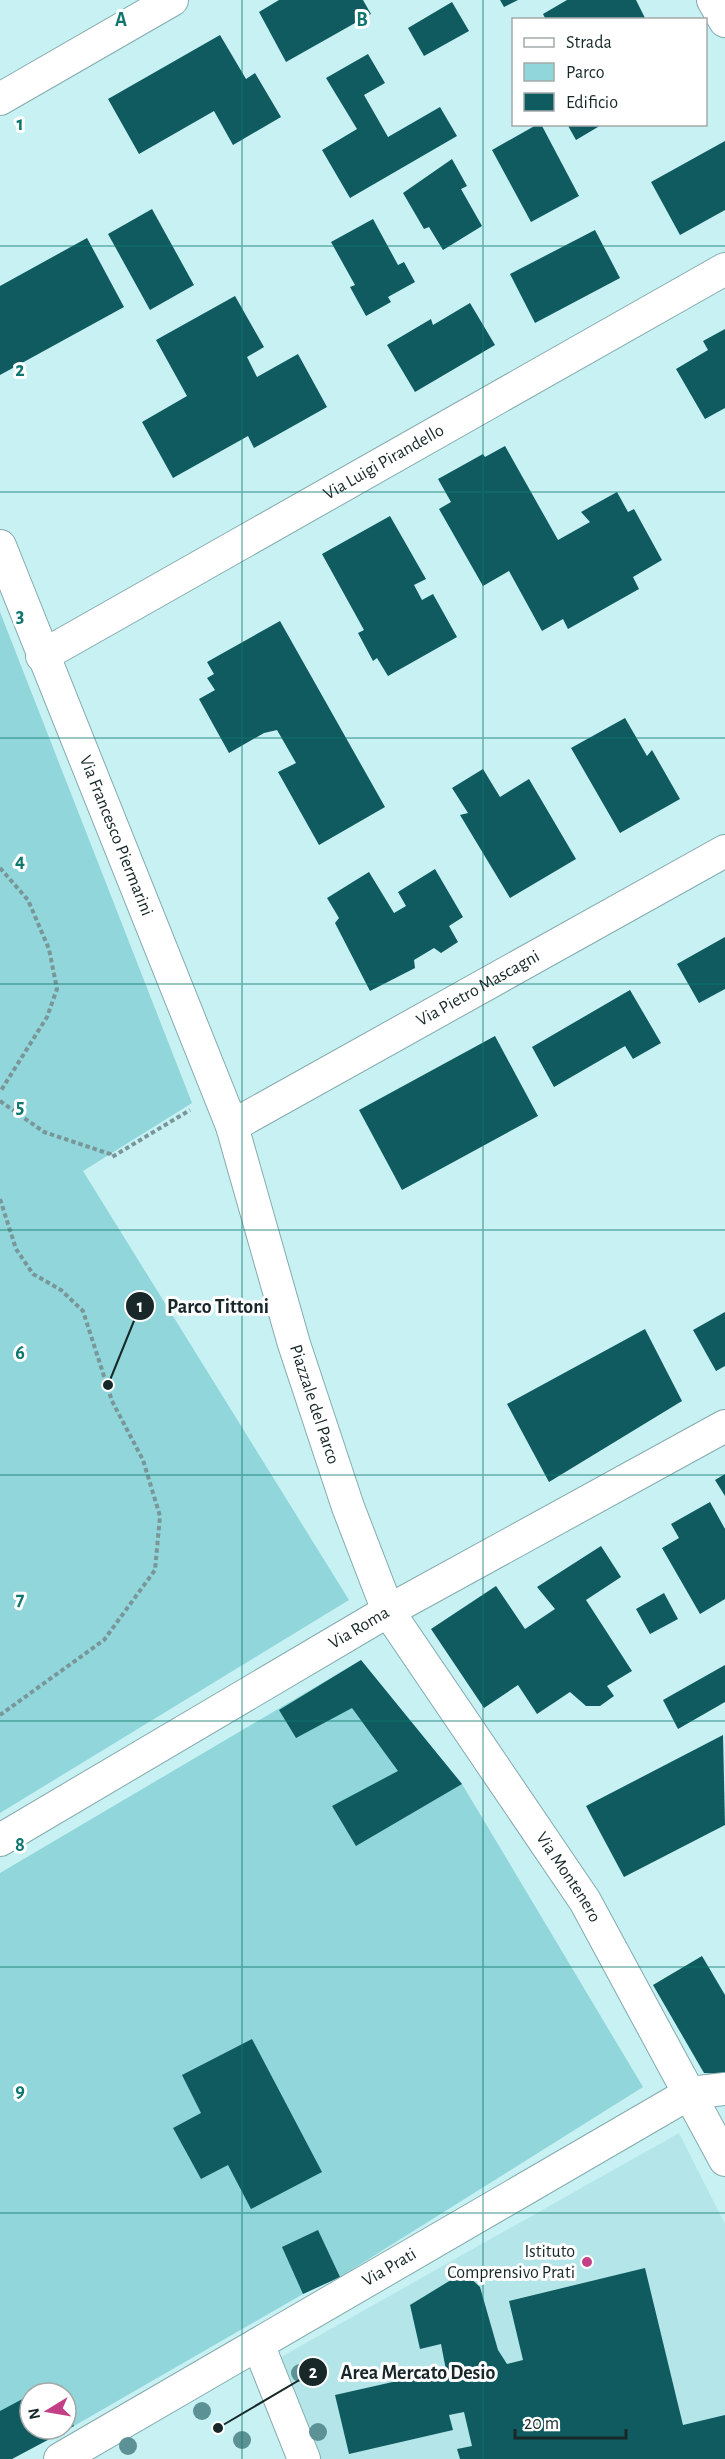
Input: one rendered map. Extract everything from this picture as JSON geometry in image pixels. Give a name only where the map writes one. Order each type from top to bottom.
[{"type":"street","points":[[0,99],[172,0]]},
{"type":"street","points":[[713,0],[725,21]]},
{"type":"street","name":"Via Luigi Pirandello","points":[[42,656],[725,269]]},
{"type":"street","name":"Via Francesco Piermarini","points":[[0,546],[42,656],[232,1126]]},
{"type":"street","name":"Via Pietro Mascagni","points":[[232,1126],[725,851]]},
{"type":"street","name":"Piazzale del Parco","points":[[232,1126],[294,1344],[348,1507],[388,1611]]},
{"type":"street","name":"Via Roma","points":[[0,1840],[388,1611],[725,1426]]},
{"type":"street","name":"Via Montenero","points":[[388,1611],[585,1901],[725,2160]]},
{"type":"street","name":"Via Prati","points":[[60,2459],[690,2093],[725,2089]]},
{"type":"street","points":[[258,2344],[304,2459]]},
{"type":"path","points":[[0,868],[28,900],[49,949],[57,989],[47,1017],[0,1092]]},
{"type":"path","points":[[0,1101],[44,1132],[110,1154],[112,1157],[194,1108]]},
{"type":"path","points":[[0,1199],[16,1249],[33,1274],[61,1290],[83,1311],[112,1401],[143,1461],[160,1516],[155,1570],[104,1640],[0,1715]]},
{"type":"shaded area","name":"Istituto Comprensivo Prati","points":[[679,2133],[725,2224],[725,2459],[321,2459],[281,2357]]},
{"type":"green space","points":[[0,612],[192,1103],[83,1171],[349,1600],[0,1813]]},
{"type":"green space","points":[[361,1660],[462,1784],[643,2087],[340,2277],[303,2294],[78,2424],[78,2381],[18,2381],[18,2441],[46,2441],[12,2459],[0,2459],[0,1873]]},
{"type":"building","points":[[279,0],[363,0],[371,14],[286,62],[259,12]]},
{"type":"building","points":[[500,0],[518,0],[504,7]]},
{"type":"building","points":[[567,0],[636,0],[645,18],[545,18],[543,14]]},
{"type":"building","points":[[452,2],[469,31],[424,56],[408,28]]},
{"type":"building","points":[[220,35],[246,79],[255,73],[281,117],[233,145],[214,111],[139,154],[108,99]]},
{"type":"building","points":[[368,54],[385,83],[364,95],[388,137],[440,107],[457,136],[350,198],[322,150],[357,129],[326,78]]},
{"type":"building","points":[[534,126],[542,126],[579,196],[531,222],[492,150]]},
{"type":"building","points":[[568,126],[600,126],[576,140]]},
{"type":"building","points":[[725,141],[725,210],[680,235],[651,182]]},
{"type":"building","points":[[452,159],[467,186],[461,189],[482,226],[443,250],[429,227],[424,229],[403,193]]},
{"type":"building","points":[[152,209],[194,285],[150,310],[108,234]]},
{"type":"building","points":[[373,219],[398,265],[404,262],[415,282],[388,297],[391,302],[366,316],[350,287],[355,285],[331,242]]},
{"type":"building","points":[[595,230],[620,278],[535,323],[510,274]]},
{"type":"building","points":[[87,238],[124,307],[0,375],[0,286]]},
{"type":"building","points":[[235,296],[264,347],[247,357],[257,377],[298,354],[327,407],[254,448],[248,436],[173,478],[142,422],[187,396],[156,340]]},
{"type":"building","points":[[470,303],[495,345],[415,392],[387,345],[431,319],[433,325]]},
{"type":"building","points":[[725,329],[725,408],[705,419],[676,369],[708,350],[703,341]]},
{"type":"building","points":[[505,446],[558,540],[590,522],[581,512],[617,492],[628,512],[634,509],[662,560],[633,577],[639,589],[568,629],[563,619],[542,631],[509,571],[483,586],[439,509],[451,502],[438,479],[483,454],[485,457]]},
{"type":"building","points":[[390,516],[426,579],[414,585],[422,600],[433,594],[457,637],[388,676],[377,658],[373,661],[358,633],[364,630],[322,554]]},
{"type":"building","points":[[280,621],[385,807],[319,845],[278,772],[296,763],[277,730],[264,733],[229,753],[199,699],[215,690],[207,678],[214,674],[207,662]]},
{"type":"building","points":[[625,718],[647,756],[652,750],[680,799],[620,833],[571,748]]},
{"type":"building","points":[[483,769],[500,797],[529,779],[576,859],[510,898],[460,815],[468,813],[452,788]]},
{"type":"building","points":[[435,869],[463,917],[449,926],[458,942],[441,953],[434,948],[414,960],[415,968],[370,991],[335,923],[339,918],[327,898],[369,872],[394,913],[406,906],[398,892]]},
{"type":"building","points":[[725,937],[725,989],[699,1003],[677,964]]},
{"type":"building","points":[[630,990],[661,1043],[633,1059],[625,1046],[554,1087],[532,1047]]},
{"type":"building","points":[[495,1036],[538,1116],[402,1190],[359,1110]]},
{"type":"building","points":[[725,1312],[725,1366],[716,1371],[693,1330]]},
{"type":"building","points":[[645,1329],[682,1401],[549,1482],[507,1404]]},
{"type":"building","points":[[725,1474],[725,1496],[715,1480]]},
{"type":"building","points":[[710,1502],[725,1529],[725,1599],[700,1614],[662,1548],[679,1538],[671,1524]]},
{"type":"building","points":[[601,1546],[621,1577],[586,1600],[632,1671],[607,1686],[614,1696],[600,1706],[586,1706],[570,1692],[537,1714],[518,1685],[484,1708],[431,1629],[496,1586],[525,1629],[555,1609],[537,1587]]},
{"type":"building","points":[[664,1593],[678,1619],[650,1634],[636,1609]]},
{"type":"building","points":[[361,1660],[462,1784],[356,1846],[332,1806],[398,1771],[352,1708],[296,1738],[279,1710]]},
{"type":"building","points":[[725,1665],[725,1702],[678,1729],[663,1700]]},
{"type":"building","points":[[723,1735],[725,1825],[624,1877],[586,1806]]},
{"type":"building","points":[[702,1956],[725,1995],[725,2074],[704,2073],[653,1985]]},
{"type":"building","points":[[252,2039],[322,2172],[251,2209],[228,2165],[201,2179],[173,2128],[201,2113],[182,2075]]},
{"type":"building","points":[[318,2230],[340,2277],[303,2294],[282,2247]]},
{"type":"building","points":[[645,2268],[683,2425],[725,2415],[725,2459],[460,2459],[457,2449],[472,2446],[464,2412],[449,2415],[453,2430],[349,2454],[335,2395],[446,2370],[441,2344],[420,2349],[410,2305],[464,2272],[480,2287],[498,2350],[507,2364],[523,2360],[509,2301]]},
{"type":"building","points":[[18,2401],[18,2441],[46,2441],[12,2459],[0,2459],[0,2411]]},
{"type":"place","name":"Parco Tittoni","points":[[108,1385]]},
{"type":"place","name":"Istituto Comprensivo Prati","points":[[587,2262]]},
{"type":"place","name":"Area Mercato Desio","points":[[218,2428]]}]
